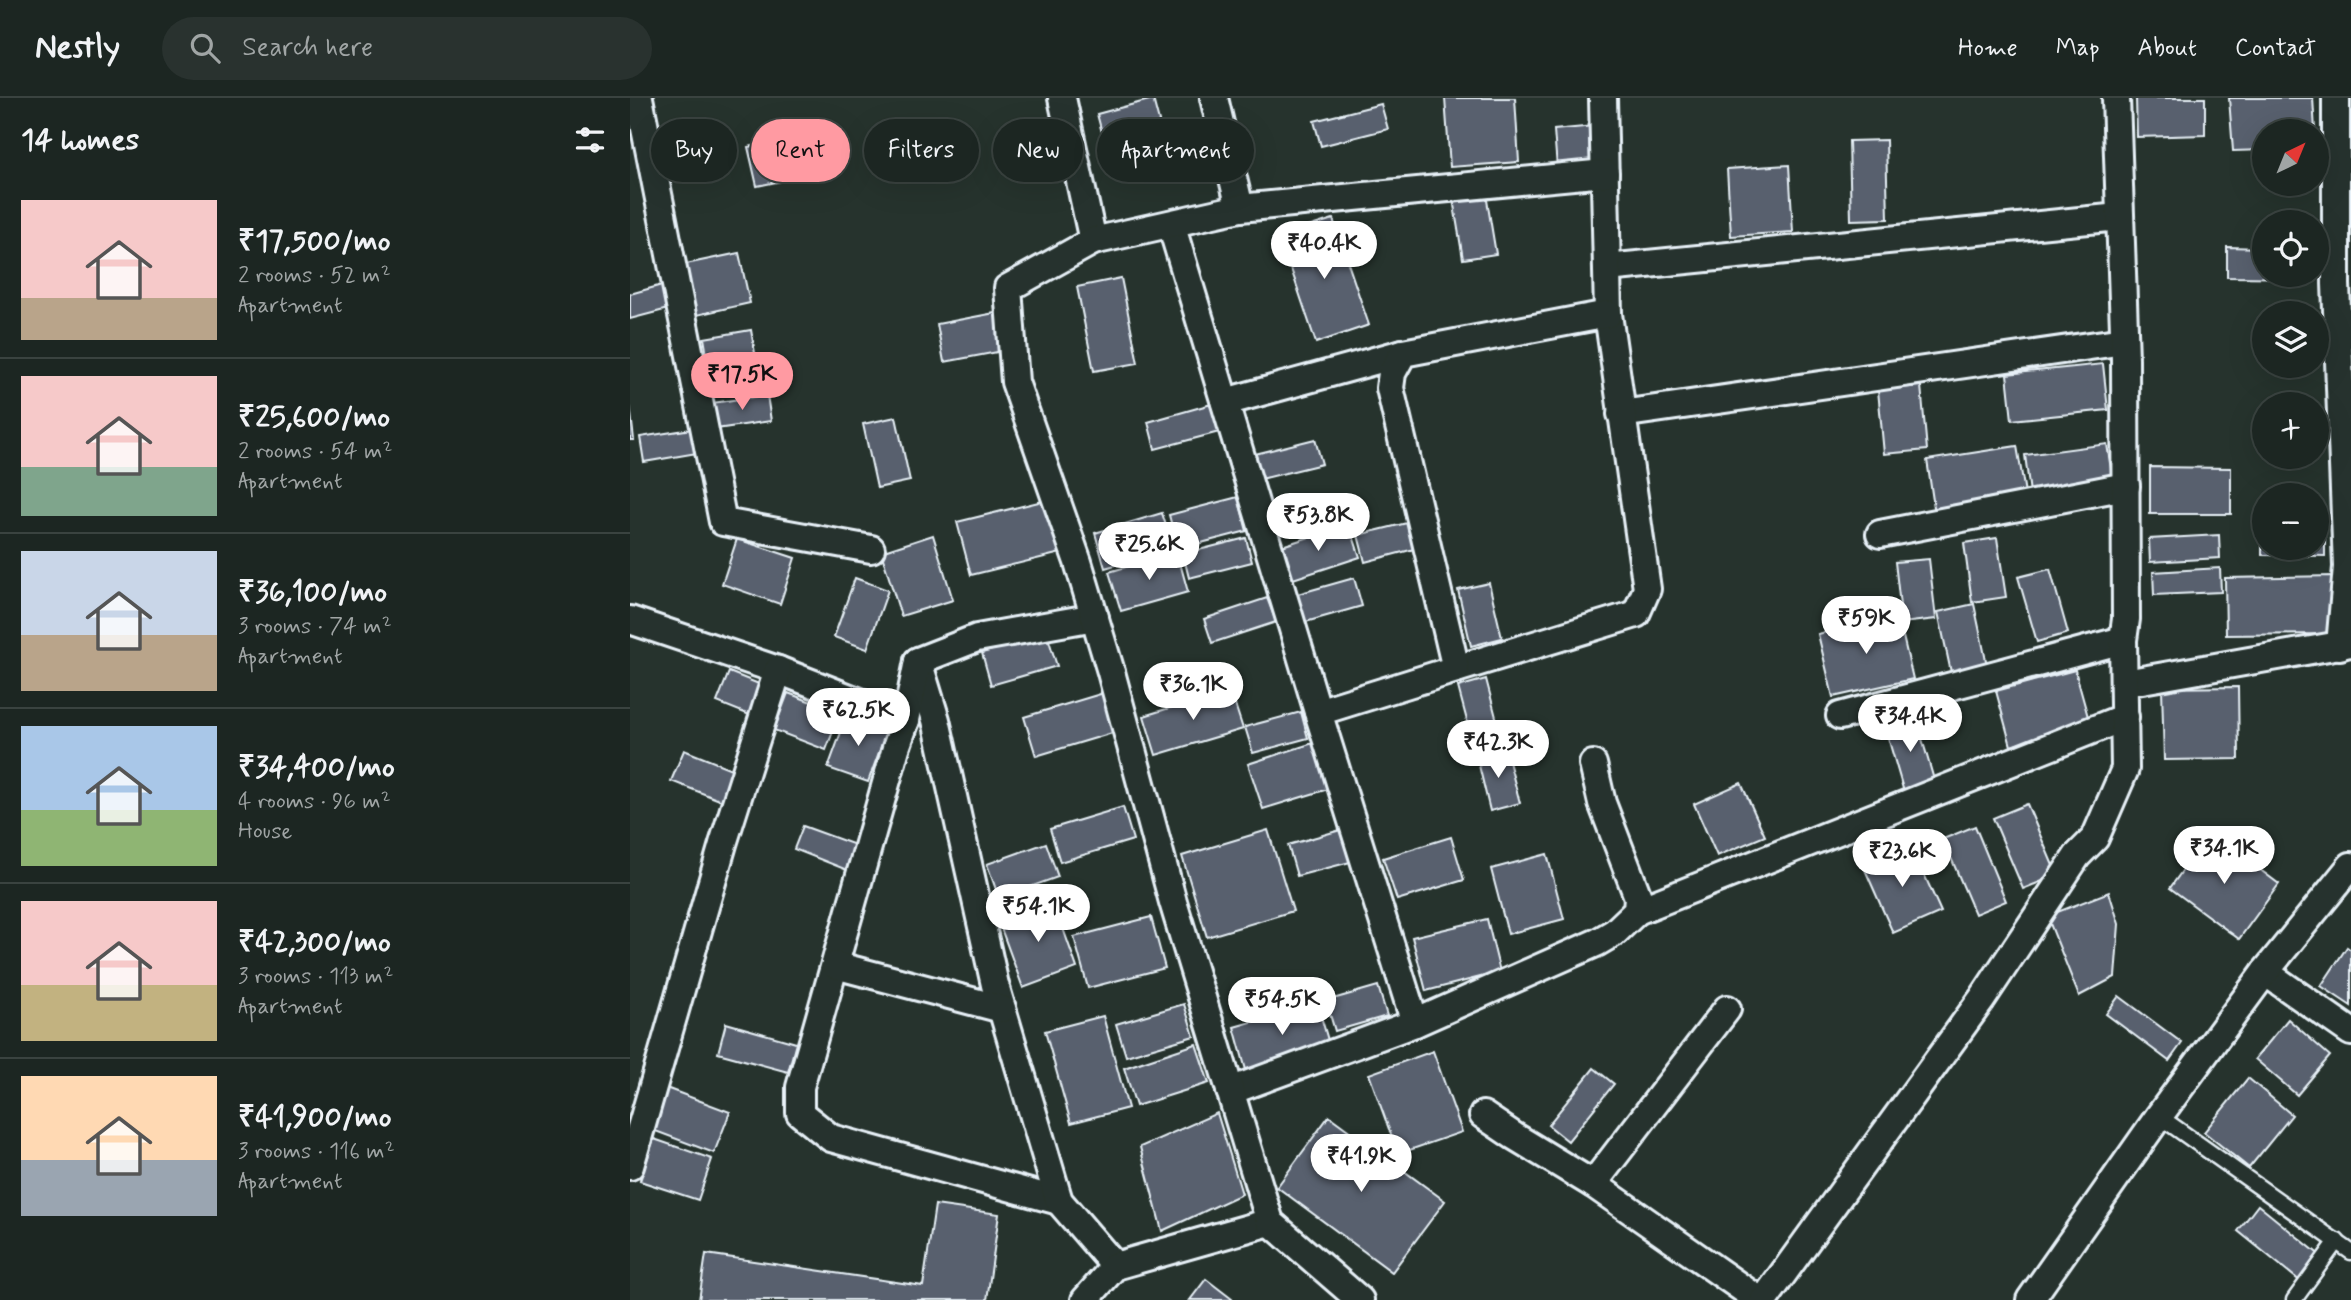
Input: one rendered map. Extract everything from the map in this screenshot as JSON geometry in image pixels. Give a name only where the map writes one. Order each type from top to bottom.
[{"type":"street","points":[[639,98],[723,522],[871,549]]},
{"type":"street","points":[[1062,98],[1093,242]]},
{"type":"street","points":[[1214,98],[1240,208]]},
{"type":"street","points":[[1318,712],[1636,614],[1647,589],[1608,314],[1603,98]]},
{"type":"street","points":[[1764,1300],[1982,999],[2077,856],[2095,838],[2125,769],[2123,640],[2126,619],[2126,486],[2116,98]]},
{"type":"street","points":[[2125,683],[2346,644],[2346,396],[2336,284],[2336,98]]},
{"type":"street","points":[[1360,1300],[1270,1222],[1172,902],[1095,617],[1015,382],[1008,289],[1093,242],[1240,208],[1605,173]]},
{"type":"street","points":[[1607,268],[2119,217]]},
{"type":"street","points":[[1171,224],[1415,1023]]},
{"type":"street","points":[[1225,402],[1403,353],[1608,314]]},
{"type":"street","points":[[1621,414],[2124,341]]},
{"type":"street","points":[[1403,353],[1392,373],[1390,388],[1456,669]]},
{"type":"street","points":[[1880,534],[2126,486]]},
{"type":"street","points":[[918,662],[977,638],[1095,617]]},
{"type":"street","points":[[630,620],[778,670],[906,720]]},
{"type":"street","points":[[1840,716],[2123,640]]},
{"type":"street","points":[[918,662],[906,720],[800,1087],[800,1113],[831,1138],[1059,1201]]},
{"type":"street","points":[[918,662],[936,720],[995,985],[1059,1201],[1115,1266]]},
{"type":"street","points":[[630,1166],[723,844],[778,670]]},
{"type":"street","points":[[1230,1091],[1415,1023],[1598,942],[1615,932],[1637,911],[2125,718]]},
{"type":"street","points":[[1593,764],[1602,803],[1638,897],[1637,911]]},
{"type":"street","points":[[2030,1300],[2159,1116],[2265,972],[2351,866]]},
{"type":"street","points":[[835,965],[1002,1009]]},
{"type":"street","points":[[2265,972],[2351,1032]]},
{"type":"street","points":[[1593,1184],[1727,1009]]},
{"type":"street","points":[[1483,1115],[1593,1184],[1759,1300]]},
{"type":"street","points":[[1085,1300],[1115,1266],[1270,1222]]},
{"type":"lane","points":[[2159,1116],[2351,1252]]},
{"type":"lane","points":[[2294,1300],[2337,1241]]},
{"type":"building","points":[[1445,98],[1515,98],[1519,162],[1450,167]]},
{"type":"building","points":[[2136,98],[2205,98],[2205,135],[2137,137]]},
{"type":"building","points":[[2229,98],[2313,98],[2314,119],[2252,119],[2252,150],[2233,151]]},
{"type":"building","points":[[1153,99],[1158,119],[1098,119],[1097,114]]},
{"type":"building","points":[[1381,104],[1388,129],[1321,146],[1314,121]]},
{"type":"building","points":[[1594,126],[1593,164],[1557,168],[1554,130]]},
{"type":"building","points":[[1886,140],[1888,219],[1851,220],[1849,141]]},
{"type":"building","points":[[1789,165],[1793,232],[1731,236],[1727,169]]},
{"type":"building","points":[[756,182],[776,182],[757,186]]},
{"type":"building","points":[[1486,194],[1496,254],[1463,259],[1453,199]]},
{"type":"building","points":[[1333,219],[1369,325],[1316,343],[1280,236]]},
{"type":"building","points":[[2227,247],[2252,248],[2252,277],[2227,277]]},
{"type":"building","points":[[739,253],[750,303],[692,316],[681,265]]},
{"type":"building","points":[[1121,278],[1138,363],[1094,371],[1077,287]]},
{"type":"building","points":[[662,285],[668,309],[630,319],[630,294]]},
{"type":"building","points":[[995,313],[1003,351],[944,362],[937,324]]},
{"type":"building","points":[[751,330],[756,359],[709,367],[704,338]]},
{"type":"building","points":[[2103,364],[2108,410],[2012,420],[2007,374]]},
{"type":"building","points":[[1921,386],[1927,450],[1884,454],[1878,390]]},
{"type":"building","points":[[767,395],[771,421],[716,429],[712,403]]},
{"type":"building","points":[[1215,403],[1223,431],[1155,449],[1148,422]]},
{"type":"building","points":[[630,405],[634,440],[630,440]]},
{"type":"building","points":[[896,417],[910,481],[877,488],[863,424]]},
{"type":"building","points":[[692,429],[697,453],[644,462],[640,437]]},
{"type":"building","points":[[1315,439],[1322,464],[1257,480],[1251,455]]},
{"type":"building","points":[[2107,444],[2113,482],[2030,493],[2025,455]]},
{"type":"building","points":[[2017,446],[2026,499],[1935,514],[1927,460]]},
{"type":"building","points":[[2150,467],[2231,468],[2231,514],[2150,514]]},
{"type":"building","points":[[1238,497],[1247,531],[1178,549],[1169,515]]},
{"type":"building","points":[[1051,499],[1065,552],[971,575],[957,522]]},
{"type":"building","points":[[1162,513],[1173,548],[1105,568],[1095,533]]},
{"type":"building","points":[[1411,522],[1418,548],[1365,562],[1358,535]]},
{"type":"building","points":[[1349,524],[1360,557],[1287,581],[1276,548]]},
{"type":"building","points":[[933,535],[953,600],[901,616],[881,552]]},
{"type":"building","points":[[2219,535],[2220,558],[2150,562],[2149,539]]},
{"type":"building","points":[[1246,538],[1252,562],[1189,578],[1183,554]]},
{"type":"building","points":[[1997,538],[2006,597],[1972,602],[1964,543]]},
{"type":"building","points":[[737,539],[795,558],[780,604],[722,584]]},
{"type":"building","points":[[1177,552],[1188,592],[1121,611],[1109,572]]},
{"type":"building","points":[[1929,559],[1936,619],[1902,623],[1895,562]]},
{"type":"building","points":[[2220,568],[2221,592],[2154,595],[2153,572]]},
{"type":"building","points":[[2050,569],[2068,633],[2037,642],[2018,577]]},
{"type":"building","points":[[2335,576],[2336,634],[2226,635],[2225,578]]},
{"type":"building","points":[[855,578],[888,590],[867,649],[834,637]]},
{"type":"building","points":[[1354,578],[1362,606],[1302,623],[1294,595]]},
{"type":"building","points":[[1489,583],[1502,638],[1471,646],[1458,590]]},
{"type":"building","points":[[1267,598],[1276,622],[1212,643],[1204,619]]},
{"type":"building","points":[[1974,604],[1988,670],[1952,677],[1938,612]]},
{"type":"building","points":[[1898,615],[1913,679],[1833,697],[1818,634]]},
{"type":"building","points":[[1047,634],[1057,666],[991,685],[982,653]]},
{"type":"building","points":[[2075,670],[2090,724],[2011,746],[1996,691]]},
{"type":"building","points":[[729,672],[769,688],[757,718],[717,702]]},
{"type":"building","points":[[1486,679],[1502,740],[1474,747],[1458,687]]},
{"type":"building","points":[[2238,687],[2239,759],[2164,760],[2162,688]]},
{"type":"building","points":[[1230,689],[1243,729],[1156,755],[1144,716]]},
{"type":"building","points":[[1107,692],[1119,731],[1036,756],[1024,717]]},
{"type":"building","points":[[788,693],[840,713],[826,750],[774,730]]},
{"type":"building","points":[[1913,708],[1937,790],[1906,799],[1882,717]]},
{"type":"building","points":[[1301,712],[1308,738],[1253,753],[1245,727]]},
{"type":"building","points":[[848,713],[888,728],[868,782],[828,768]]},
{"type":"building","points":[[1313,743],[1328,789],[1263,809],[1248,764]]},
{"type":"building","points":[[684,750],[734,770],[722,801],[671,781]]},
{"type":"building","points":[[1506,750],[1520,803],[1490,811],[1477,757]]},
{"type":"building","points":[[1741,783],[1765,836],[1717,856],[1694,804]]},
{"type":"building","points":[[2027,804],[2057,875],[2023,889],[1993,818]]},
{"type":"building","points":[[1123,807],[1133,840],[1060,862],[1050,829]]},
{"type":"building","points":[[803,826],[861,847],[852,872],[794,849]]},
{"type":"building","points":[[1975,826],[2006,901],[1975,914],[1943,839]]},
{"type":"building","points":[[1344,829],[1354,861],[1297,876],[1288,845]]},
{"type":"building","points":[[1268,830],[1293,911],[1207,937],[1182,856]]},
{"type":"building","points":[[2210,832],[2279,884],[2239,939],[2170,888]]},
{"type":"building","points":[[1451,837],[1464,880],[1397,900],[1383,858]]},
{"type":"building","points":[[1046,843],[1058,877],[999,898],[987,864]]},
{"type":"building","points":[[1911,845],[1941,912],[1893,933],[1863,865]]},
{"type":"building","points":[[1547,854],[1564,919],[1508,934],[1491,869]]},
{"type":"building","points":[[2109,892],[2119,924],[2115,977],[2079,996],[2047,916]]},
{"type":"building","points":[[1053,900],[1077,968],[1023,988],[998,920]]},
{"type":"building","points":[[1151,917],[1165,968],[1088,988],[1074,937]]},
{"type":"building","points":[[1487,919],[1500,972],[1426,991],[1412,937]]},
{"type":"building","points":[[2347,947],[2351,950],[2351,1006],[2321,986]]},
{"type":"building","points":[[1378,986],[1387,1016],[1335,1031],[1326,1001]]},
{"type":"building","points":[[2119,996],[2182,1043],[2169,1061],[2106,1014]]},
{"type":"building","points":[[1317,1003],[1330,1047],[1246,1070],[1234,1027]]},
{"type":"building","points":[[1184,1004],[1194,1036],[1126,1056],[1116,1024]]},
{"type":"building","points":[[1103,1016],[1128,1108],[1071,1123],[1045,1031]]},
{"type":"building","points":[[2288,1019],[2330,1056],[2297,1095],[2255,1059]]},
{"type":"building","points":[[726,1023],[796,1043],[788,1072],[718,1053]]},
{"type":"building","points":[[1196,1044],[1209,1083],[1136,1106],[1124,1068]]},
{"type":"building","points":[[1433,1051],[1462,1132],[1398,1154],[1369,1074]]},
{"type":"building","points":[[1594,1068],[1614,1084],[1568,1141],[1548,1125]]},
{"type":"building","points":[[2248,1078],[2292,1115],[2249,1168],[2204,1132]]},
{"type":"building","points":[[666,1088],[730,1112],[714,1153],[650,1129]]},
{"type":"building","points":[[1217,1113],[1242,1194],[1162,1231],[1140,1147]]},
{"type":"building","points":[[1329,1116],[1445,1201],[1392,1272],[1277,1187]]},
{"type":"building","points":[[654,1139],[712,1159],[698,1200],[640,1181]]},
{"type":"building","points":[[935,1205],[999,1214],[987,1300],[699,1300],[706,1254],[923,1286]]},
{"type":"building","points":[[2258,1205],[2321,1256],[2301,1282],[2238,1231]]},
{"type":"building","points":[[1206,1279],[1232,1299],[1190,1300]]}]
